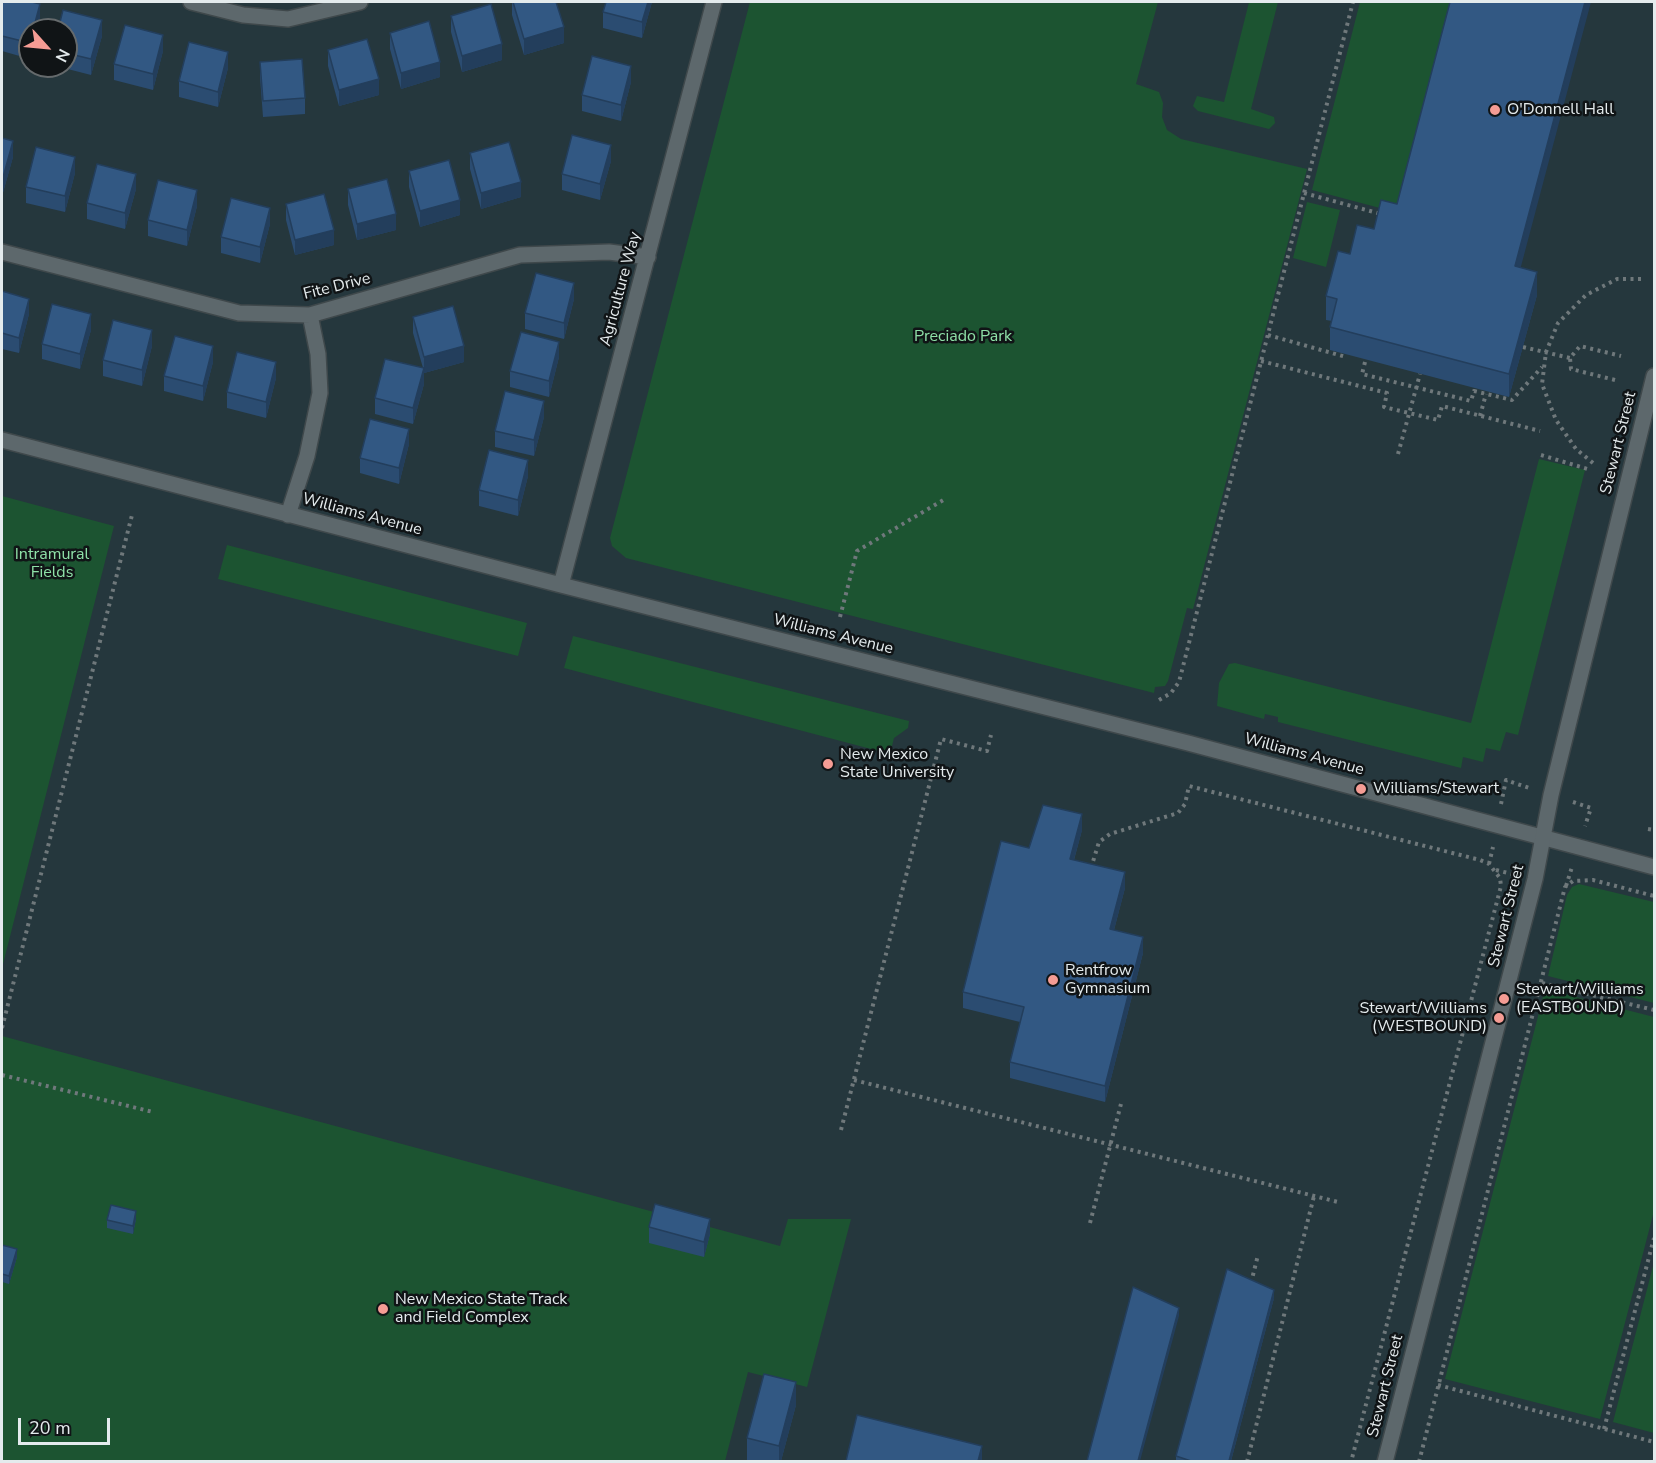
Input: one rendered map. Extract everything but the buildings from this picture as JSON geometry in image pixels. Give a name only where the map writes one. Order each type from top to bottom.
[{"type":"street","points":[[191,2],[243,15],[288,19],[360,2]]},
{"type":"street","name":"Agriculture Way","points":[[561,585],[714,2]]},
{"type":"street","name":"Fite Drive","points":[[2,252],[239,313],[310,315],[520,255],[609,252],[648,257]]},
{"type":"street","points":[[288,515],[307,456],[320,393],[318,354],[310,315]]},
{"type":"street","name":"Stewart Street","points":[[1385,1461],[1532,892],[1551,795],[1654,376]]},
{"type":"street","name":"Williams Avenue","points":[[2,440],[1543,836],[1654,867]]},
{"type":"path","points":[[1159,700],[1171,693],[1179,682],[1353,2]]},
{"type":"path","points":[[1304,193],[1389,216]]},
{"type":"path","points":[[1593,463],[1576,449],[1556,420],[1542,384],[1545,352],[1558,323],[1586,295],[1617,279],[1641,279]]},
{"type":"path","points":[[1268,335],[1346,357]]},
{"type":"path","points":[[1615,380],[1571,369],[1570,358],[1580,346],[1621,356]]},
{"type":"path","points":[[1523,347],[1570,358]]},
{"type":"path","points":[[1261,361],[1388,393],[1384,407],[1438,420],[1442,406],[1540,431]]},
{"type":"path","points":[[1365,362],[1362,374],[1471,401],[1474,391],[1512,400],[1542,367]]},
{"type":"path","points":[[1398,454],[1420,374]]},
{"type":"path","points":[[1480,416],[1486,394]]},
{"type":"path","points":[[1541,455],[1592,470]]},
{"type":"path","points":[[840,617],[857,551],[945,500]]},
{"type":"path","points":[[2,1028],[132,514]]},
{"type":"path","points":[[841,1130],[941,739],[987,750],[991,735]]},
{"type":"path","points":[[1089,873],[1099,842],[1110,834],[1178,813],[1185,804],[1189,786],[1480,860],[1489,864],[1500,878],[1501,886],[1351,1461]]},
{"type":"path","points":[[1648,829],[1654,830]]},
{"type":"path","points":[[1419,1461],[1565,887],[1573,881],[1593,880],[1654,896]]},
{"type":"path","points":[[1542,983],[1654,1010]]},
{"type":"path","points":[[2,1076],[153,1112]]},
{"type":"path","points":[[854,1080],[1338,1202]]},
{"type":"path","points":[[1090,1223],[1122,1100]]},
{"type":"path","points":[[1247,1461],[1314,1196]]},
{"type":"path","points":[[1604,1429],[1654,1238]]},
{"type":"path","points":[[1250,1290],[1258,1256]]},
{"type":"path","points":[[1438,1385],[1654,1442]]},
{"type":"shaded area","name":"New Mexico State University","points":[[2,2],[1654,2],[1654,1461],[2,1461]]},
{"type":"green space","name":"Preciado Park","points":[[750,2],[1158,2],[1136,84],[1159,92],[1163,103],[1162,117],[1167,130],[1181,139],[1307,169],[1193,609],[1187,608],[1168,681],[1165,686],[1155,687],[1154,693],[626,558],[612,546],[610,538]]},
{"type":"green space","points":[[1249,2],[1278,2],[1251,109],[1274,117],[1275,123],[1269,129],[1198,111],[1193,106],[1197,96],[1224,102]]},
{"type":"green space","points":[[1360,2],[1450,2],[1395,212],[1312,190]]},
{"type":"green space","points":[[1307,202],[1340,210],[1326,267],[1293,258]]},
{"type":"green space","points":[[1539,459],[1585,470],[1518,735],[1506,732],[1500,751],[1486,748],[1483,762],[1463,757],[1461,768],[1278,722],[1278,717],[1265,714],[1264,719],[1217,706],[1219,683],[1229,664],[1235,663],[1471,723]]},
{"type":"green space","name":"Intramural Fields","points":[[2,496],[114,526],[2,968]]},
{"type":"green space","points":[[227,545],[527,623],[518,656],[218,579]]},
{"type":"green space","points":[[573,636],[909,721],[908,728],[894,738],[890,754],[564,668]]},
{"type":"green space","points":[[1579,884],[1654,902],[1654,1003],[1548,976],[1567,895],[1572,887]]},
{"type":"green space","points":[[1545,989],[1654,1017],[1654,1211],[1600,1419],[1445,1379]]},
{"type":"green space","name":"New Mexico State Track and Field Complex","points":[[2,1036],[780,1246],[788,1219],[851,1219],[807,1387],[748,1372],[725,1461],[2,1461]]},
{"type":"green space","points":[[1654,1262],[1654,1433],[1613,1422]]},
{"type":"place","name":"O'Donnell Hall","points":[[1495,110]]},
{"type":"place","name":"New Mexico State University","points":[[828,764]]},
{"type":"place","name":"Williams/Stewart","points":[[1361,789]]},
{"type":"place","name":"Rentfrow Gymnasium","points":[[1053,980]]},
{"type":"place","name":"Stewart/Williams (EASTBOUND)","points":[[1504,999]]},
{"type":"place","name":"Stewart/Williams (WESTBOUND)","points":[[1499,1018]]},
{"type":"place","name":"New Mexico State Track and Field Complex","points":[[383,1309]]}]
